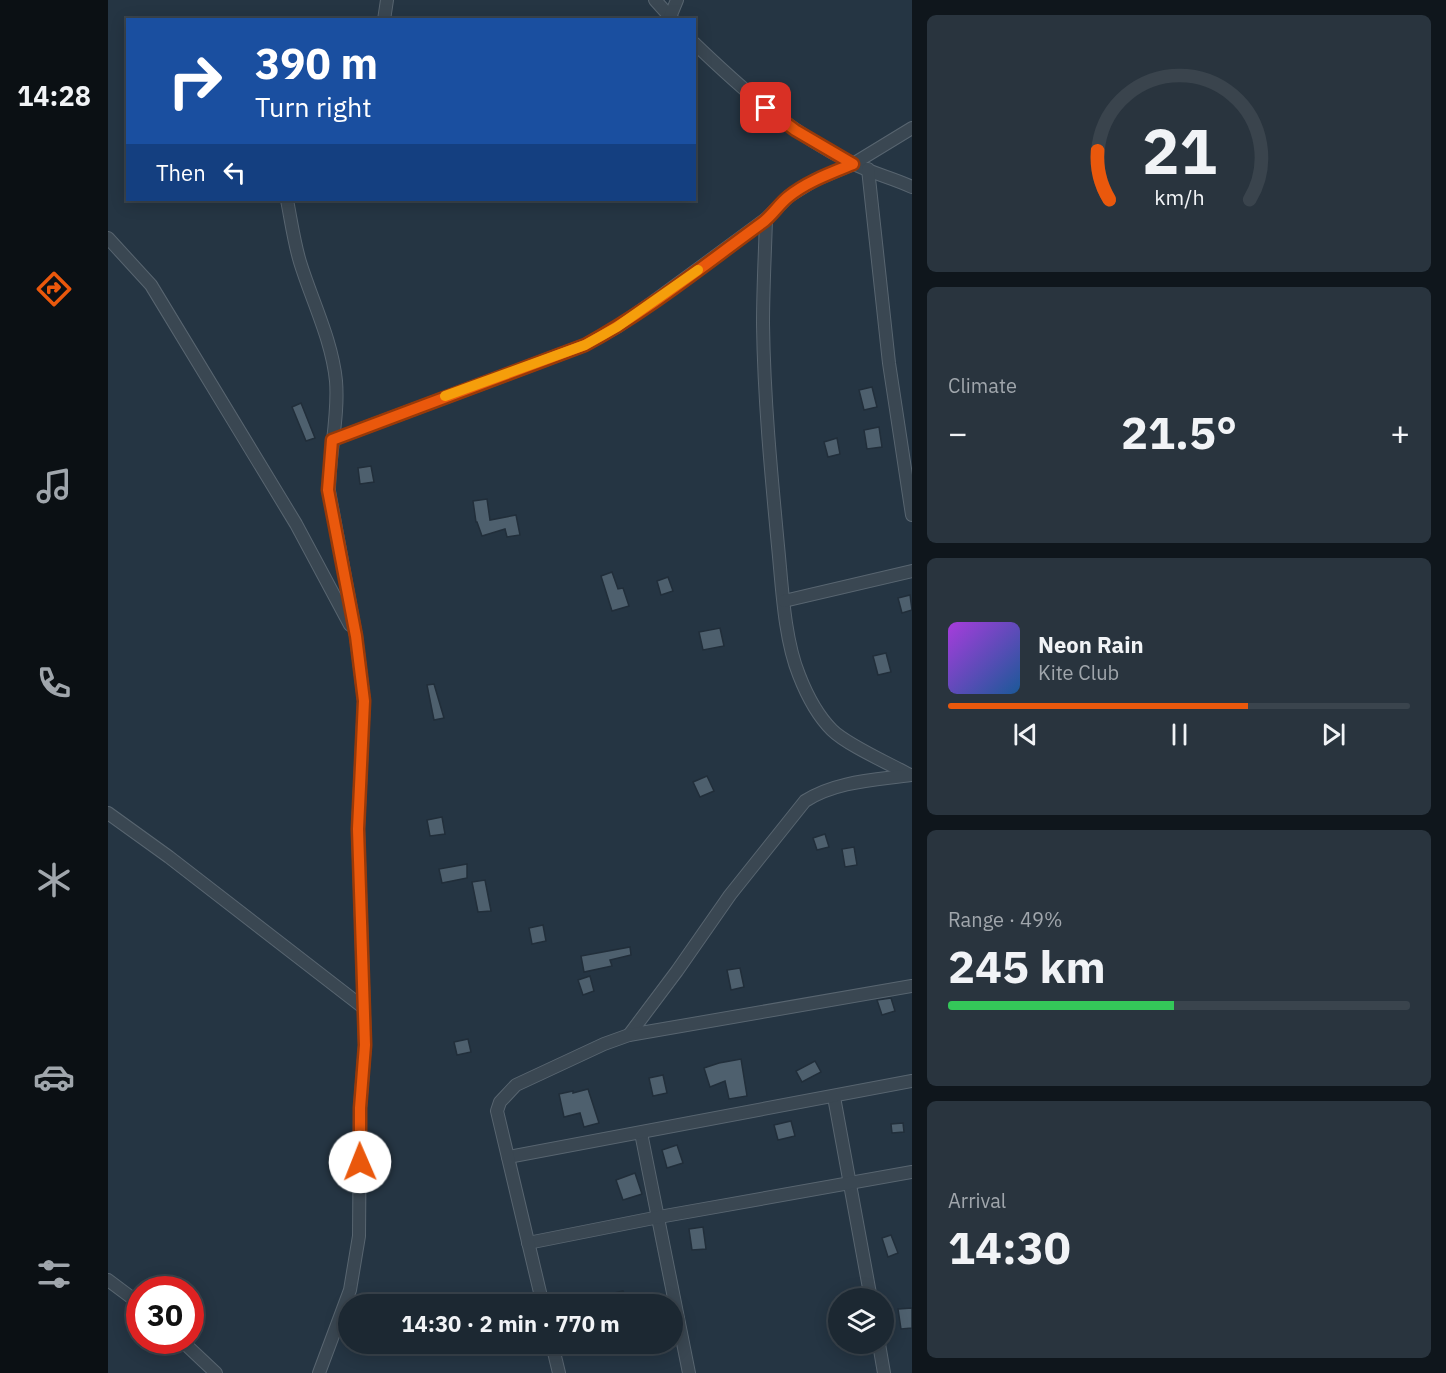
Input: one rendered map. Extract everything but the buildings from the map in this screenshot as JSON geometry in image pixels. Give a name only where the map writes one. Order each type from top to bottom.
[{"type":"street","points":[[384,18],[387,0]]},
{"type":"street","points":[[656,0],[671,18]]},
{"type":"street","points":[[671,18],[677,0]]},
{"type":"street","points":[[696,45],[751,96],[795,130],[853,164],[912,187]]},
{"type":"street","points":[[332,440],[585,345],[626,321],[766,219],[789,196],[815,180],[853,164],[912,128]]},
{"type":"street","points":[[868,169],[889,363],[912,515]]},
{"type":"street","points":[[287,201],[300,260],[328,345],[336,380],[336,410],[328,490],[356,636],[364,701],[358,829],[365,1045],[360,1108],[359,1236],[350,1290],[320,1373]]},
{"type":"street","points":[[766,219],[763,323],[773,491],[784,601],[792,650],[799,675],[832,730],[843,739],[911,775]]},
{"type":"street","points":[[108,238],[151,285],[296,525],[356,636]]},
{"type":"street","points":[[784,601],[912,571]]},
{"type":"street","points":[[629,1035],[730,895],[805,801],[819,792],[841,786],[911,775]]},
{"type":"street","points":[[108,813],[169,857],[364,1008]]},
{"type":"street","points":[[540,1294],[497,1111],[500,1102],[516,1085],[604,1044],[629,1035],[912,986]]},
{"type":"street","points":[[508,1157],[912,1081]]},
{"type":"street","points":[[834,1097],[869,1288]]},
{"type":"street","points":[[641,1133],[659,1217],[672,1294]]},
{"type":"street","points":[[528,1243],[912,1172]]},
{"type":"street","points":[[108,1280],[126,1294]]},
{"type":"street","points":[[683,1348],[689,1373]]},
{"type":"street","points":[[196,1354],[216,1373]]},
{"type":"street","points":[[555,1354],[560,1373]]},
{"type":"street","points":[[881,1354],[884,1373]]},
{"type":"slow traffic","points":[[445,396],[585,345],[617,327],[698,270]]},
{"type":"route","points":[[360,1162],[360,1108],[365,1045],[358,829],[364,701],[356,636],[328,490],[332,440],[585,345],[617,327],[653,302],[766,219],[789,196],[815,180],[853,164],[795,130],[766,108]]}]
